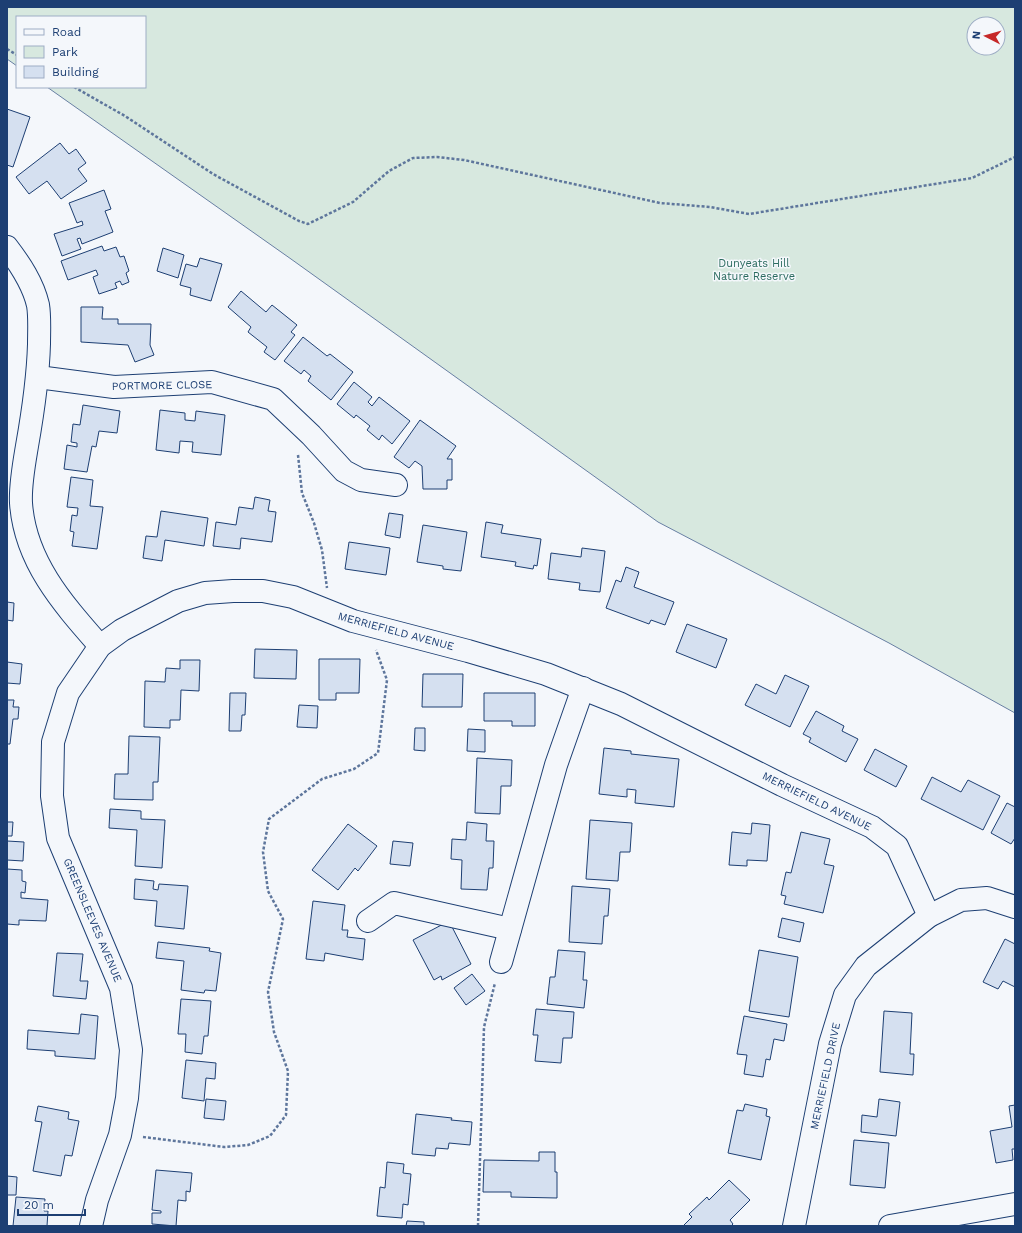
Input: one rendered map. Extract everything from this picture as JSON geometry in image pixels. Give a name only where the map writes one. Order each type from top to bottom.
[{"type":"street","points":[[7,247],[24,268],[38,305],[38,377],[25,461],[21,503],[27,533],[39,565],[58,597],[100,646]]},
{"type":"street","name":"PORTMORE CLOSE","points":[[38,377],[114,387],[212,382],[273,399],[344,471],[361,480],[396,485]]},
{"type":"street","name":"MERRIEFIELD AVENUE","points":[[100,646],[122,630],[178,601],[205,592],[263,591],[294,597],[353,621],[468,651],[546,674],[621,704],[782,785],[872,827],[897,846],[929,916]]},
{"type":"street","name":"GREENSLEEVES AVENUE","points":[[91,1226],[97,1200],[120,1135],[127,1098],[130,1050],[121,988],[58,838],[52,796],[53,742],[68,693],[100,646]]},
{"type":"street","points":[[500,962],[556,765],[583,688]]},
{"type":"street","points":[[929,916],[961,900],[987,898],[1015,907]]},
{"type":"street","points":[[368,921],[394,903],[510,929]]},
{"type":"street","name":"MERRIEFIELD DRIVE","points":[[796,1226],[830,1044],[845,995],[866,966],[929,916]]},
{"type":"street","points":[[890,1226],[1015,1204]]},
{"type":"path","points":[[7,50],[16,54]]},
{"type":"path","points":[[76,88],[125,116],[213,174],[299,221],[308,224],[353,202],[389,171],[413,158],[437,157],[464,160],[660,204],[710,207],[749,214],[972,178],[1015,157]]},
{"type":"path","points":[[296,421],[296,440],[302,493],[314,523],[322,550],[328,586],[323,610]]},
{"type":"path","points":[[120,1135],[224,1147],[248,1145],[270,1136],[286,1115],[288,1071],[274,1032],[268,992],[283,918],[268,891],[263,852],[269,819],[322,779],[354,769],[378,753],[387,680],[370,625]]},
{"type":"path","points":[[478,1226],[484,1027],[500,962]]},
{"type":"green space","name":"Dunyeats Hill Nature Reserve","points":[[7,7],[1015,7],[1015,713],[889,643],[658,522],[291,259],[48,88],[146,88],[146,16],[16,16],[16,65],[7,59]]},
{"type":"building","points":[[7,109],[30,117],[13,167],[7,165]]},
{"type":"building","points":[[60,143],[69,154],[76,149],[86,163],[78,169],[87,181],[61,199],[47,181],[29,194],[16,177]]},
{"type":"building","points":[[104,190],[111,209],[105,211],[113,232],[82,244],[80,238],[77,239],[81,249],[62,256],[54,234],[83,225],[82,221],[77,223],[69,203]]},
{"type":"building","points":[[102,246],[104,251],[116,247],[120,257],[124,256],[129,271],[126,273],[129,282],[122,285],[120,281],[115,283],[117,288],[99,294],[93,277],[98,275],[96,270],[68,280],[61,261]]},
{"type":"building","points":[[163,248],[184,255],[178,278],[157,271]]},
{"type":"building","points":[[200,258],[222,264],[211,301],[190,295],[191,288],[180,285],[186,264],[197,267]]},
{"type":"building","points":[[241,291],[266,312],[272,305],[297,325],[291,332],[295,335],[275,360],[264,352],[267,347],[248,332],[251,327],[228,307]]},
{"type":"building","points":[[81,307],[103,307],[102,319],[118,319],[118,324],[151,324],[150,345],[154,355],[135,362],[128,345],[81,342]]},
{"type":"building","points":[[303,337],[327,356],[330,354],[353,372],[331,400],[308,381],[311,376],[304,370],[301,374],[284,361]]},
{"type":"building","points":[[354,382],[372,397],[368,402],[372,406],[379,397],[410,421],[392,444],[382,435],[379,440],[367,430],[370,426],[356,415],[354,418],[337,404]]},
{"type":"building","points":[[83,405],[120,411],[117,433],[99,431],[96,447],[92,446],[87,472],[64,469],[67,445],[77,447],[77,443],[71,442],[73,424],[80,425]]},
{"type":"building","points":[[160,410],[185,413],[185,420],[195,421],[196,411],[225,415],[221,455],[192,452],[193,442],[180,441],[179,453],[156,450]]},
{"type":"building","points":[[420,420],[456,446],[447,459],[452,459],[452,480],[447,480],[447,489],[423,489],[422,466],[415,461],[409,468],[394,457]]},
{"type":"building","points":[[71,477],[93,480],[90,506],[103,507],[97,549],[72,546],[74,532],[70,531],[72,515],[77,516],[78,508],[67,507]]},
{"type":"building","points":[[255,497],[270,500],[268,511],[276,512],[272,542],[241,538],[240,549],[213,546],[216,522],[236,525],[239,507],[253,509]]},
{"type":"building","points":[[161,511],[208,518],[204,546],[165,540],[162,561],[143,558],[146,536],[157,537]]},
{"type":"building","points":[[389,513],[403,515],[400,538],[385,535]]},
{"type":"building","points":[[486,522],[503,525],[501,533],[541,539],[537,566],[534,565],[533,569],[515,566],[516,562],[481,557]]},
{"type":"building","points":[[423,525],[467,532],[461,571],[443,569],[443,566],[417,562]]},
{"type":"building","points":[[349,542],[390,548],[386,575],[345,569]]},
{"type":"building","points":[[582,548],[605,551],[600,592],[579,590],[580,583],[548,579],[551,553],[581,557]]},
{"type":"building","points":[[626,567],[639,572],[634,587],[674,602],[665,625],[651,620],[649,624],[606,608],[616,580],[621,582]]},
{"type":"building","points":[[7,602],[14,603],[13,621],[7,620]]},
{"type":"building","points":[[687,624],[727,639],[716,668],[676,652]]},
{"type":"building","points":[[255,649],[297,650],[296,679],[254,678]]},
{"type":"building","points":[[319,659],[360,659],[359,693],[336,693],[336,700],[319,700]]},
{"type":"building","points":[[180,660],[200,660],[199,691],[181,690],[180,720],[170,720],[170,728],[144,727],[145,681],[165,682],[166,668],[180,669]]},
{"type":"building","points":[[7,662],[22,664],[20,684],[7,683]]},
{"type":"building","points":[[423,674],[463,674],[462,707],[422,707]]},
{"type":"building","points":[[785,675],[809,686],[790,727],[745,705],[756,684],[776,694]]},
{"type":"building","points":[[230,693],[246,693],[245,715],[242,715],[241,731],[229,731]]},
{"type":"building","points":[[484,693],[535,693],[535,726],[512,726],[512,721],[484,721]]},
{"type":"building","points":[[7,700],[14,700],[13,707],[19,707],[18,719],[13,719],[10,744],[7,744]]},
{"type":"building","points":[[299,705],[318,706],[317,728],[297,727]]},
{"type":"building","points":[[816,711],[844,726],[842,731],[858,739],[846,762],[809,742],[811,738],[803,734]]},
{"type":"building","points":[[415,728],[425,728],[425,751],[414,750]]},
{"type":"building","points":[[468,729],[485,730],[485,752],[467,751]]},
{"type":"building","points":[[129,736],[160,737],[158,782],[153,782],[153,800],[114,799],[115,774],[128,774]]},
{"type":"building","points":[[604,748],[631,751],[631,754],[679,759],[674,807],[635,803],[636,790],[627,789],[627,797],[599,794]]},
{"type":"building","points":[[875,749],[907,766],[896,787],[864,770]]},
{"type":"building","points":[[477,758],[512,760],[511,786],[501,786],[500,814],[475,813]]},
{"type":"building","points":[[932,777],[961,792],[968,780],[1000,796],[983,830],[921,799]]},
{"type":"building","points":[[1007,803],[1015,807],[1015,838],[1011,844],[991,833]]},
{"type":"building","points":[[110,809],[141,811],[141,819],[165,820],[162,868],[135,866],[137,830],[109,828]]},
{"type":"building","points":[[590,820],[632,823],[630,852],[620,852],[618,881],[586,879]]},
{"type":"building","points":[[7,822],[13,822],[12,836],[7,836]]},
{"type":"building","points":[[467,822],[487,824],[486,841],[494,841],[493,868],[489,868],[487,890],[461,889],[462,860],[451,859],[452,839],[466,840]]},
{"type":"building","points":[[752,823],[770,825],[767,861],[747,860],[747,866],[729,865],[732,832],[751,834]]},
{"type":"building","points":[[348,824],[377,846],[358,871],[355,868],[338,890],[312,870]]},
{"type":"building","points":[[801,832],[830,839],[824,864],[834,866],[823,913],[784,904],[786,896],[781,895],[786,872],[791,873]]},
{"type":"building","points":[[7,841],[24,842],[23,861],[7,860]]},
{"type":"building","points":[[393,841],[413,843],[410,866],[390,864]]},
{"type":"building","points":[[7,869],[22,870],[22,881],[26,882],[25,893],[21,892],[21,898],[48,900],[46,921],[19,920],[19,925],[7,924]]},
{"type":"building","points":[[135,879],[154,881],[153,889],[158,890],[159,884],[188,886],[184,929],[155,926],[157,901],[134,899]]},
{"type":"building","points":[[572,886],[610,889],[608,916],[604,916],[602,944],[569,942]]},
{"type":"building","points":[[313,901],[345,905],[342,930],[348,930],[347,937],[365,939],[363,960],[325,953],[324,961],[306,959]]},
{"type":"building","points":[[782,918],[804,923],[800,942],[778,937]]},
{"type":"building","points":[[449,921],[471,964],[442,980],[441,976],[434,980],[413,940]]},
{"type":"building","points":[[1005,939],[1015,944],[1015,987],[1003,981],[998,989],[983,982]]},
{"type":"building","points":[[158,942],[210,948],[209,951],[221,953],[216,991],[205,990],[204,993],[181,990],[184,961],[156,958]]},
{"type":"building","points":[[558,950],[585,952],[583,980],[587,980],[584,1008],[547,1004],[550,977],[555,977]]},
{"type":"building","points":[[759,950],[798,957],[789,1017],[749,1011]]},
{"type":"building","points":[[57,953],[83,954],[80,981],[88,981],[86,999],[53,996]]},
{"type":"building","points":[[472,974],[485,991],[466,1005],[454,988]]},
{"type":"building","points":[[181,999],[211,1001],[208,1036],[204,1036],[202,1054],[185,1052],[186,1034],[178,1034]]},
{"type":"building","points":[[536,1009],[574,1012],[572,1038],[563,1038],[561,1063],[535,1061],[538,1035],[533,1035]]},
{"type":"building","points":[[884,1011],[912,1013],[910,1054],[914,1054],[913,1075],[880,1072]]},
{"type":"building","points":[[81,1014],[98,1016],[95,1059],[55,1056],[55,1051],[27,1049],[28,1030],[79,1034]]},
{"type":"building","points":[[744,1016],[787,1024],[784,1041],[774,1039],[770,1060],[766,1059],[763,1077],[744,1074],[747,1055],[737,1054]]},
{"type":"building","points":[[186,1060],[216,1063],[215,1079],[206,1078],[204,1101],[182,1098]]},
{"type":"building","points":[[206,1099],[226,1101],[224,1120],[204,1118]]},
{"type":"building","points":[[879,1099],[900,1102],[896,1136],[861,1132],[862,1115],[877,1117]]},
{"type":"building","points":[[745,1104],[767,1109],[766,1116],[770,1117],[761,1160],[728,1153],[737,1110],[743,1111]]},
{"type":"building","points":[[1015,1105],[1015,1149],[1012,1149],[1013,1160],[996,1163],[990,1131],[1012,1127],[1009,1106]]},
{"type":"building","points":[[38,1106],[69,1112],[68,1119],[79,1121],[72,1156],[65,1155],[61,1176],[33,1171],[42,1122],[35,1121]]},
{"type":"building","points":[[416,1114],[472,1122],[470,1145],[449,1143],[448,1149],[436,1148],[435,1156],[412,1154]]},
{"type":"building","points":[[854,1140],[889,1143],[885,1188],[850,1185]]},
{"type":"building","points":[[539,1152],[555,1152],[557,1198],[511,1197],[511,1192],[483,1192],[484,1160],[539,1161]]},
{"type":"building","points":[[387,1162],[404,1164],[403,1173],[411,1174],[408,1205],[403,1204],[402,1218],[377,1216],[380,1187],[385,1188]]},
{"type":"building","points":[[156,1170],[192,1173],[190,1192],[186,1191],[186,1201],[178,1200],[176,1226],[152,1224],[152,1213],[161,1213],[161,1211],[152,1210]]},
{"type":"building","points":[[7,1176],[17,1177],[16,1195],[7,1195]]},
{"type":"building","points":[[729,1180],[750,1200],[730,1220],[733,1224],[731,1226],[683,1226],[692,1217],[689,1214],[707,1197],[709,1200]]},
{"type":"building","points":[[16,1197],[45,1199],[44,1211],[48,1211],[47,1226],[13,1226]]},
{"type":"building","points":[[407,1221],[424,1222],[424,1226],[406,1226]]}]
